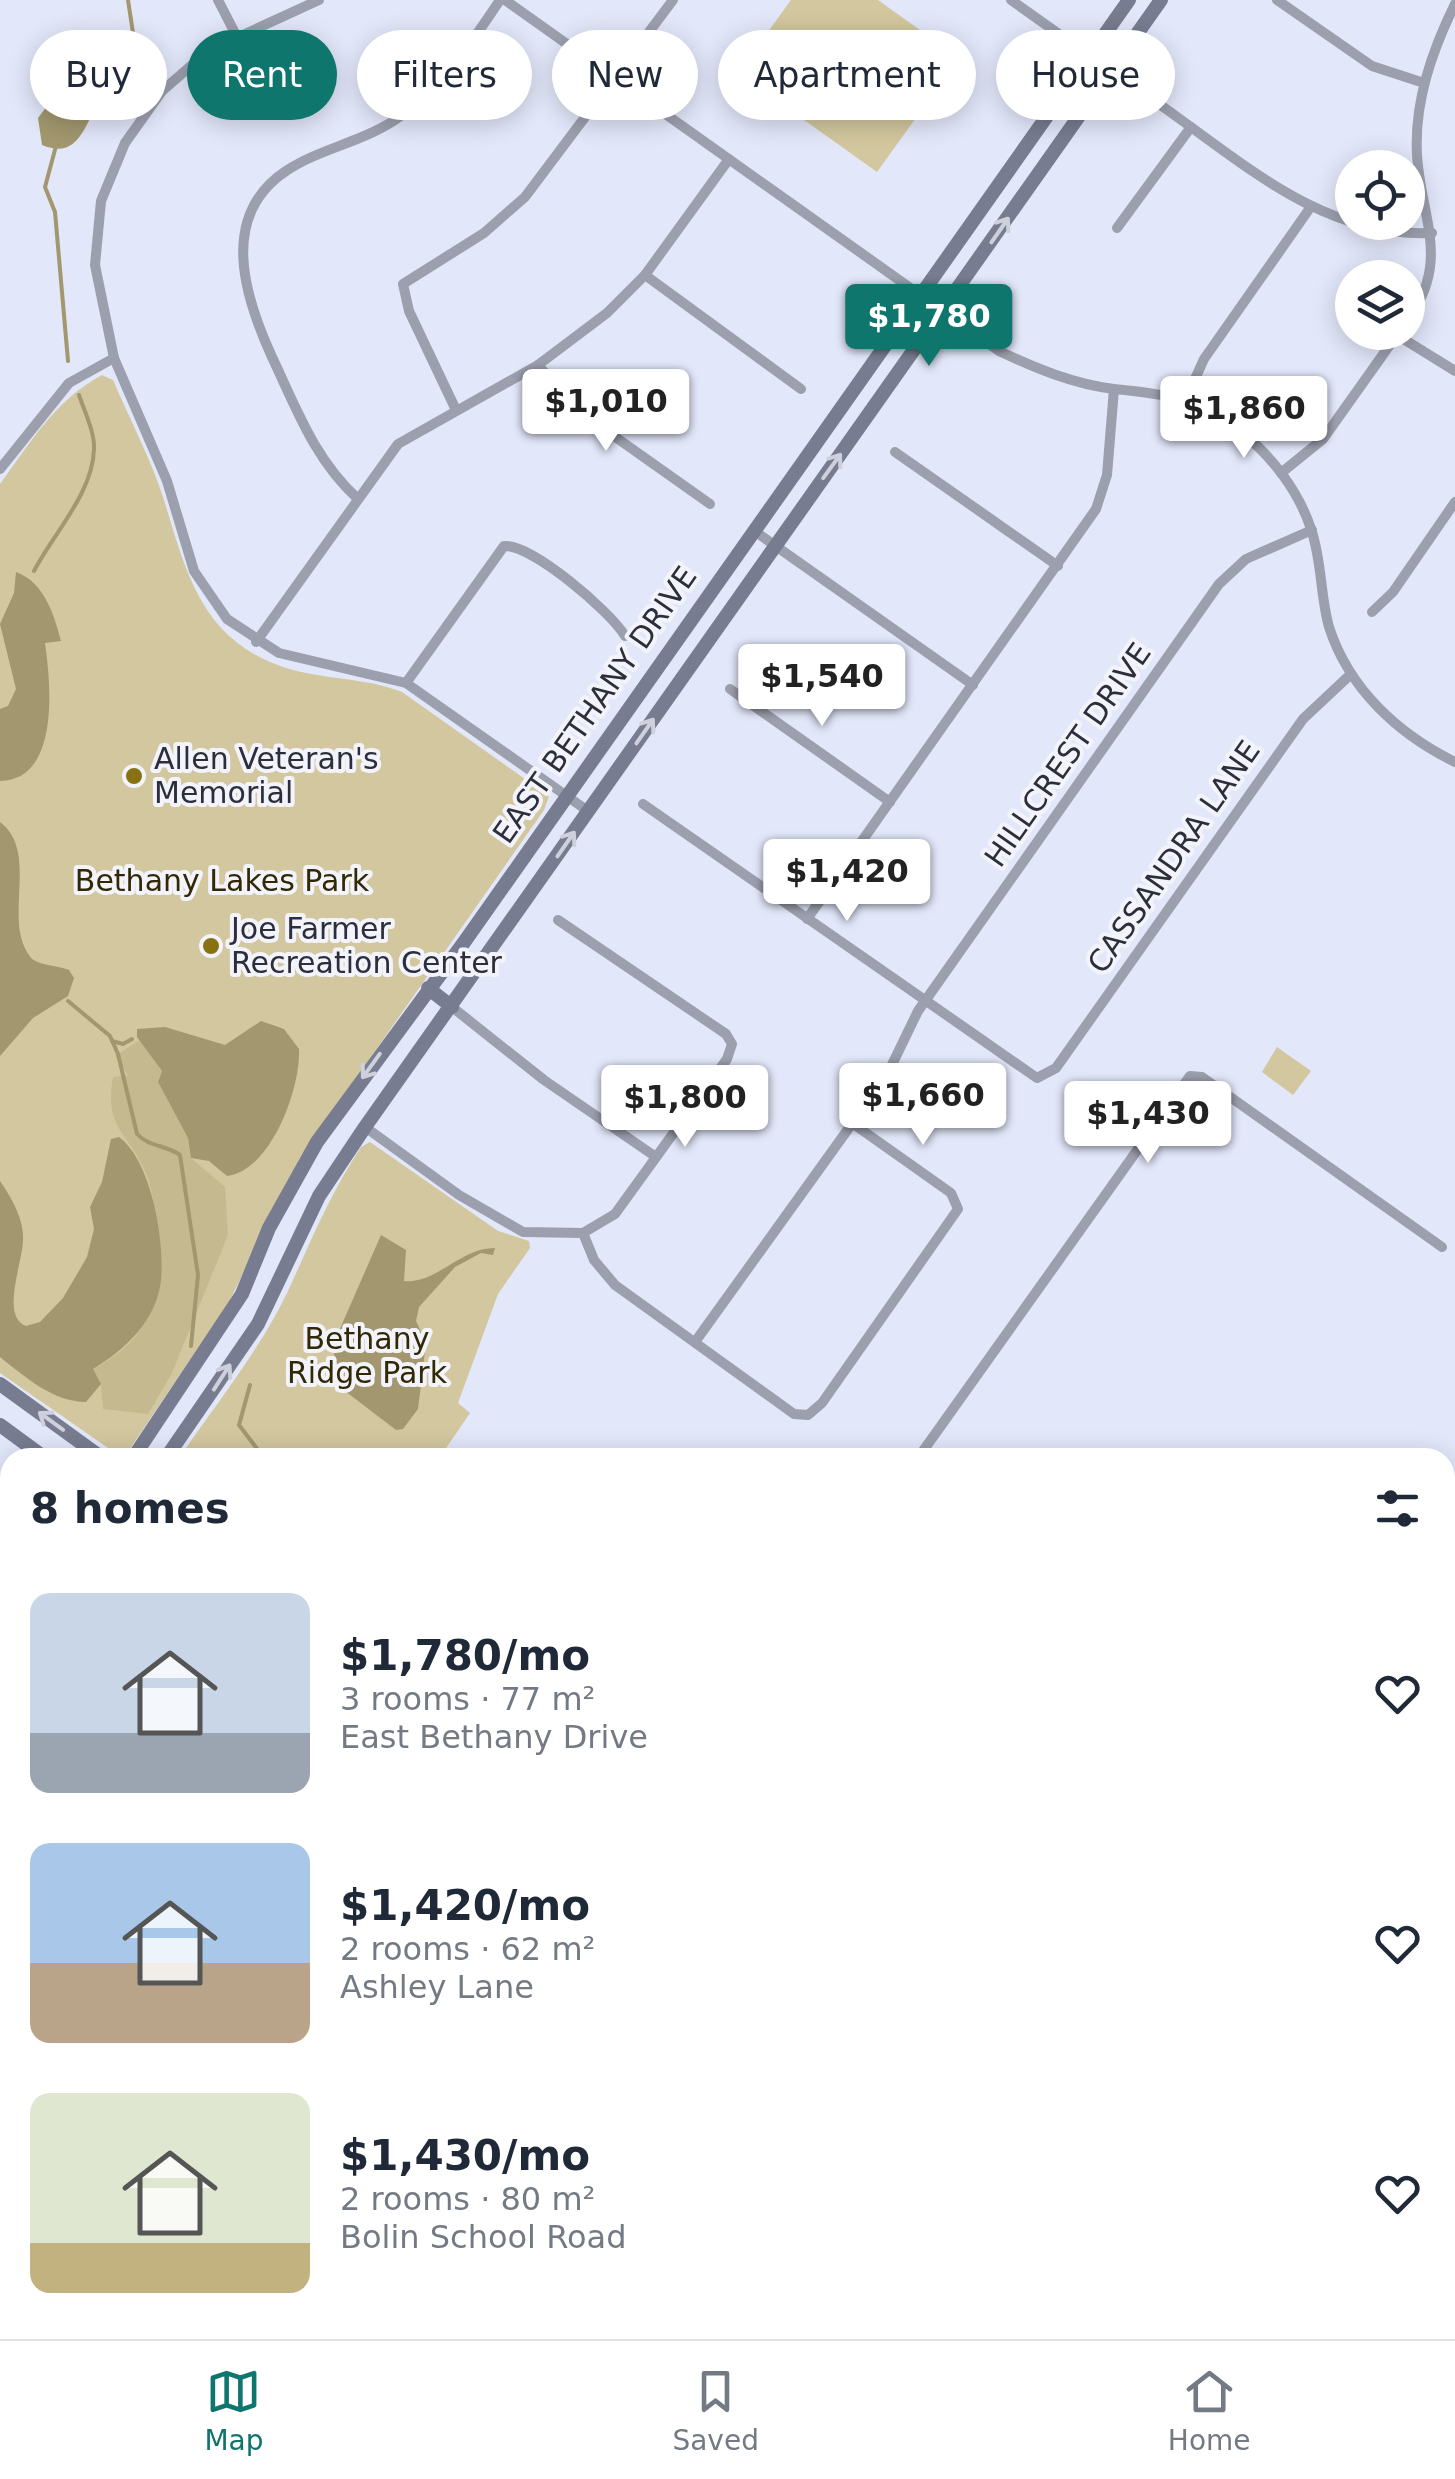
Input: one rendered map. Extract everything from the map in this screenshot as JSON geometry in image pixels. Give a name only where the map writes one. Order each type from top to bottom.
[{"type":"main road","name":"EAST BETHANY DRIVE","points":[[1109,30],[1130,0]]},
{"type":"main road","name":"EAST BETHANY DRIVE","points":[[1139,30],[1161,0]]},
{"type":"main road","name":"EAST BETHANY DRIVE","points":[[141,1448],[242,1294],[269,1228],[318,1142],[1044,120]]},
{"type":"main road","name":"EAST BETHANY DRIVE","points":[[173,1448],[258,1324],[319,1196],[365,1127],[1075,120]]},
{"type":"main road","points":[[428,988],[452,1007]]},
{"type":"main road","points":[[0,1384],[88,1448]]},
{"type":"main road","points":[[0,1425],[32,1448]]},
{"type":"street","points":[[218,0],[233,30]]},
{"type":"street","points":[[248,30],[319,0]]},
{"type":"street","points":[[358,499],[322,461],[264,338],[244,278],[244,234],[256,205],[286,171],[368,137],[426,94],[503,0],[552,34]]},
{"type":"street","points":[[651,30],[673,0]]},
{"type":"street","points":[[1012,0],[1054,30]]},
{"type":"street","points":[[1277,0],[1372,66],[1424,83]]},
{"type":"street","points":[[1425,286],[1432,233],[1417,155],[1424,83],[1434,48],[1455,4]]},
{"type":"street","points":[[187,69],[162,91],[125,143],[101,201],[95,265],[114,358],[168,481],[194,571],[218,610],[256,642],[313,664],[406,683],[588,811]]},
{"type":"street","points":[[1175,116],[1310,208],[1376,232],[1432,233]]},
{"type":"street","points":[[456,410],[409,311],[403,284],[484,233],[525,197],[583,120]]},
{"type":"street","points":[[674,120],[999,350],[1041,371],[1114,388],[1153,390],[1185,401],[1240,431],[1280,473],[1312,530],[1327,618],[1352,674],[1387,717],[1416,740],[1455,762]]},
{"type":"street","points":[[1117,228],[1191,127]]},
{"type":"street","points":[[256,642],[398,444],[538,366],[606,313],[645,275],[729,159]]},
{"type":"street","points":[[1185,401],[1204,358],[1310,208]]},
{"type":"street","points":[[645,275],[801,389]]},
{"type":"street","points":[[1280,473],[1323,439],[1387,350]]},
{"type":"street","points":[[1423,350],[1455,371]]},
{"type":"street","points":[[0,468],[68,383],[114,358]]},
{"type":"street","points":[[538,366],[580,412],[710,504]]},
{"type":"street","points":[[807,920],[1087,526],[1102,493],[1114,388]]},
{"type":"street","points":[[895,452],[1058,566]]},
{"type":"street","points":[[1372,612],[1392,592],[1455,502]]},
{"type":"street","points":[[753,530],[973,685]]},
{"type":"street","name":"HILLCREST DRIVE","points":[[695,1342],[887,1076],[924,1003],[1220,584],[1246,558],[1312,530]]},
{"type":"street","points":[[406,683],[504,546],[521,549],[598,604],[625,636]]},
{"type":"street","name":"CASSANDRA LANE","points":[[924,1003],[1024,1073],[1045,1076],[1056,1068],[1302,719],[1352,674]]},
{"type":"street","points":[[730,689],[890,802]]},
{"type":"street","points":[[643,804],[924,1003]]},
{"type":"street","points":[[365,1127],[458,1194],[523,1232],[583,1233],[615,1214],[727,1059],[732,1048],[730,1037],[558,920]]},
{"type":"street","points":[[452,1007],[544,1080],[656,1157]]},
{"type":"street","points":[[925,1448],[1190,1076],[1202,1077],[1442,1246]]},
{"type":"street","points":[[583,1233],[594,1260],[614,1285],[794,1414],[808,1415],[822,1403],[952,1217],[958,1202],[952,1193],[852,1123]]},
{"type":"green space","points":[[791,0],[878,0],[920,30],[769,30]]},
{"type":"green space","points":[[804,120],[914,120],[877,172]]},
{"type":"green space","name":"Bethany Lakes Park","points":[[102,375],[113,380],[159,485],[190,577],[215,621],[233,639],[255,655],[283,667],[402,692],[549,796],[544,810],[300,1158],[229,1302],[130,1448],[108,1448],[0,1373],[0,484],[57,409]]},
{"type":"green space","points":[[1277,1047],[1311,1071],[1293,1095],[1262,1072]]},
{"type":"green space","name":"Bethany Ridge Park","points":[[370,1142],[498,1231],[529,1241],[530,1248],[498,1294],[458,1403],[470,1413],[446,1448],[186,1448],[264,1334],[361,1147]]},
{"type":"shaded area","points":[[38,120],[89,120],[80,136],[65,148],[42,145]]},
{"type":"shaded area","points":[[16,572],[41,592],[61,641],[45,643],[49,704],[42,748],[33,765],[19,776],[0,781],[0,709],[8,706],[16,689],[0,624],[14,593]]},
{"type":"shaded area","points":[[0,822],[12,835],[18,851],[19,927],[23,944],[32,959],[69,970],[74,978],[68,996],[33,1018],[0,1056]]},
{"type":"shaded area","points":[[261,1021],[284,1029],[299,1049],[295,1085],[270,1144],[243,1171],[227,1176],[209,1161],[191,1158],[188,1138],[158,1082],[162,1071],[137,1037],[137,1029],[165,1027],[225,1045]]},
{"type":"shaded area","points":[[140,1040],[162,1071],[158,1082],[188,1138],[191,1158],[225,1187],[228,1235],[172,1373],[148,1414],[103,1409],[101,1385],[93,1376],[93,1369],[113,1357],[141,1328],[150,1312],[158,1275],[152,1193],[145,1171],[114,1119],[112,1108],[113,1077],[128,1075],[115,1056]]},
{"type":"shaded area","points":[[119,1137],[140,1163],[153,1202],[161,1244],[161,1280],[146,1321],[117,1353],[93,1369],[101,1384],[86,1402],[74,1401],[40,1387],[0,1357],[0,1181],[21,1224],[23,1239],[14,1300],[18,1320],[26,1326],[40,1322],[63,1298],[87,1257],[94,1229],[90,1207],[102,1182],[111,1139]]},
{"type":"shaded area","points":[[381,1235],[406,1250],[404,1281],[427,1277],[471,1254],[495,1248],[493,1255],[481,1253],[455,1267],[419,1307],[416,1321],[426,1343],[418,1409],[403,1429],[396,1430],[345,1391],[332,1347]]},
{"type":"waterway","points":[[128,0],[133,30]]},
{"type":"waterway","points":[[56,146],[45,187],[55,212],[68,361]]},
{"type":"waterway","points":[[34,571],[80,497],[92,465],[93,436],[79,395]]},
{"type":"waterway","points":[[68,1001],[110,1036],[137,1134],[180,1155],[198,1275],[191,1346]]},
{"type":"waterway","points":[[112,1041],[123,1044],[132,1039]]},
{"type":"waterway","points":[[250,1385],[239,1425],[256,1448]]},
{"type":"place","name":"Allen Veteran's Memorial","points":[[134,776]]},
{"type":"place","name":"Joe Farmer Recreation Center","points":[[211,946]]}]
